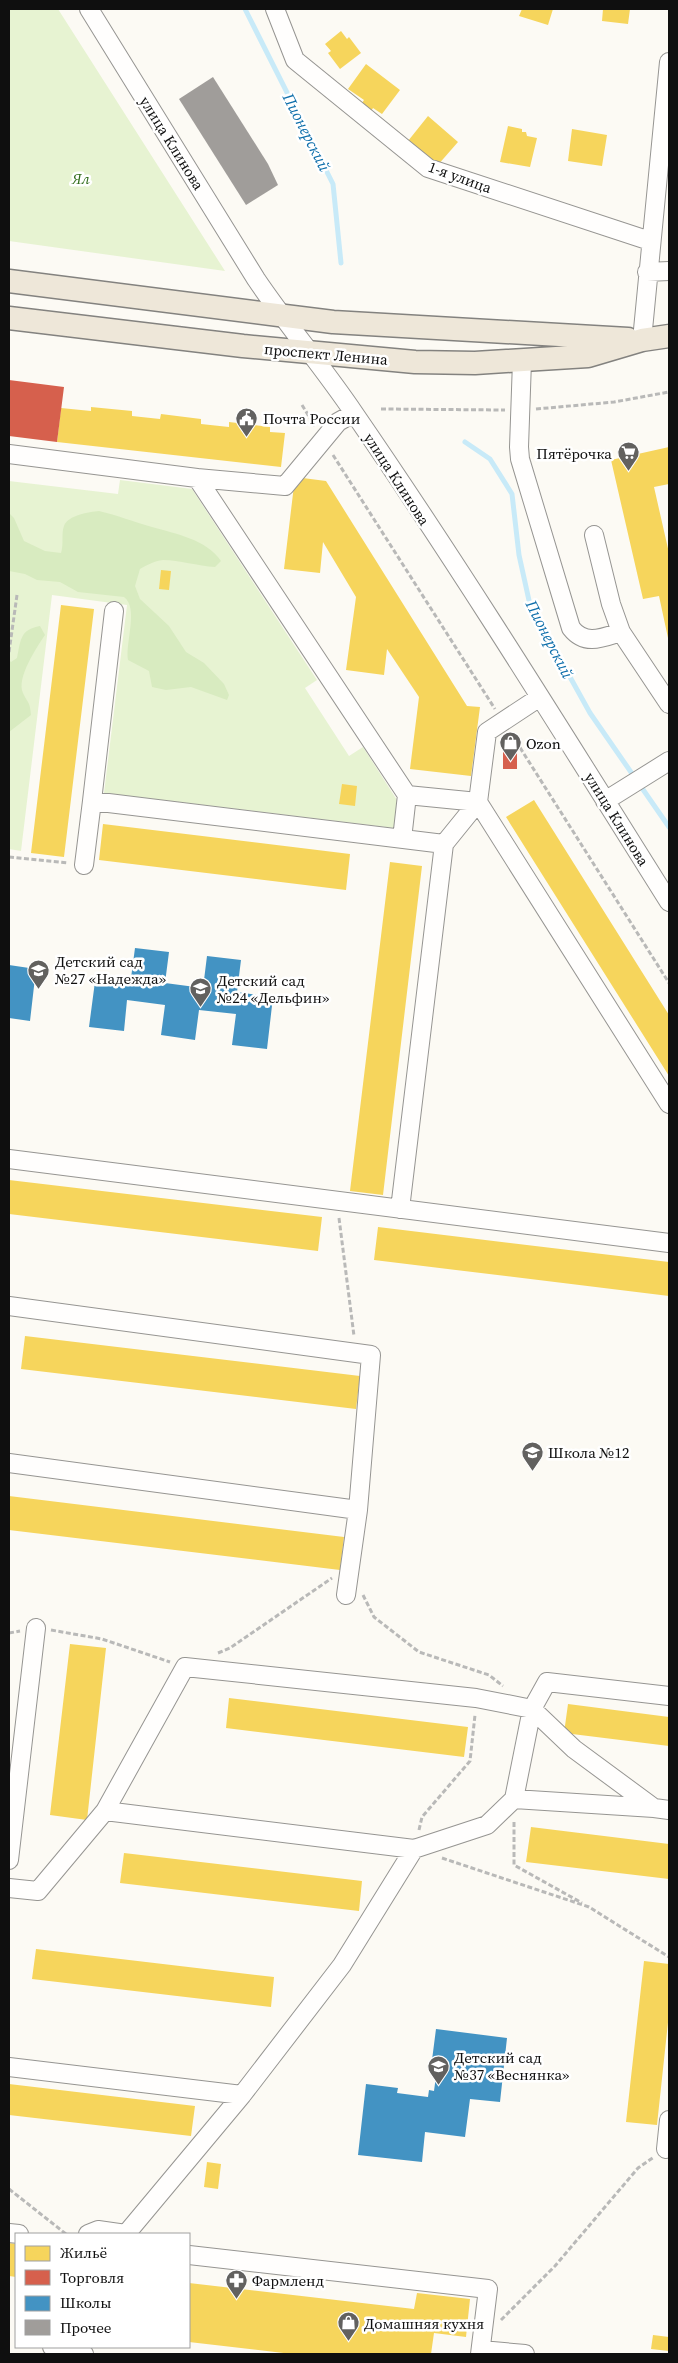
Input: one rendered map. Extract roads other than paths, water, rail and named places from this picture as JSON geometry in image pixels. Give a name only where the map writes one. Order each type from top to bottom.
[{"type":"main road","name":"проспект Ленина","points":[[9,281],[333,322],[642,340]]},
{"type":"main road","name":"проспект Ленина","points":[[9,318],[308,353],[415,362],[522,361],[588,356],[642,340],[669,336]]},
{"type":"street","name":"улица Клинова","points":[[89,9],[281,316],[354,413],[540,697],[669,902]]},
{"type":"street","name":"1-я улица","points":[[274,9],[295,60],[428,168],[650,241]]},
{"type":"street","points":[[642,340],[650,241],[669,62]]},
{"type":"street","points":[[647,272],[669,271]]},
{"type":"street","points":[[522,361],[519,434],[520,460],[571,628],[582,639],[594,640],[621,632]]},
{"type":"street","points":[[9,454],[197,478],[285,486],[338,422],[354,413]]},
{"type":"street","points":[[197,478],[407,795],[402,839]]},
{"type":"street","points":[[594,535],[606,586],[621,632],[669,704]]},
{"type":"street","points":[[84,865],[114,612]]},
{"type":"street","points":[[400,1208],[444,844],[478,802],[487,732],[540,697]]},
{"type":"street","points":[[605,800],[669,761]]},
{"type":"street","points":[[407,795],[478,802]]},
{"type":"street","points":[[92,801],[444,844]]},
{"type":"street","points":[[478,802],[669,1104]]},
{"type":"street","points":[[9,1159],[669,1242]]},
{"type":"street","points":[[9,1306],[354,1351],[371,1355],[358,1510],[346,1595]]},
{"type":"street","points":[[9,1463],[358,1510]]},
{"type":"street","points":[[9,1860],[36,1628]]},
{"type":"street","points":[[9,1888],[38,1891],[105,1811],[185,1666],[476,1698],[532,1710],[574,1749],[662,1809]]},
{"type":"street","points":[[105,1811],[414,1849],[487,1825],[514,1798],[532,1710],[547,1682],[669,1696]]},
{"type":"street","points":[[514,1798],[662,1809]]},
{"type":"street","points":[[128,2233],[242,2095],[342,1965],[414,1849]]},
{"type":"street","points":[[9,2067],[242,2095]]},
{"type":"street","points":[[666,2150],[669,2120]]},
{"type":"street","points":[[90,2233],[98,2230],[120,2233]]},
{"type":"street","points":[[190,2255],[488,2289],[481,2348],[525,2354]]},
{"type":"street","points":[[57,2348],[84,2354]]},
{"type":"waterway","name":"Пионерский","points":[[245,9],[333,184],[341,263]]},
{"type":"waterway","name":"Пионерский","points":[[465,442],[490,459],[512,494],[519,555],[530,605],[590,713],[669,827]]},
{"type":"place","name":"Почта России","points":[[247,437]]},
{"type":"place","name":"Пятёрочка","points":[[628,472]]},
{"type":"place","name":"Ozon","points":[[510,762]]},
{"type":"place","name":"Детский сад №27 «Надежда»","points":[[39,989]]},
{"type":"place","name":"Детский сад №24 «Дельфин»","points":[[201,1008]]},
{"type":"place","name":"Школа №12","points":[[532,1471]]},
{"type":"place","name":"Детский сад №37 «Веснянка»","points":[[438,2085]]},
{"type":"place","name":"Фармленд","points":[[236,2299]]},
{"type":"place","name":"Домашняя кухня","points":[[348,2342]]},
{"type":"park label","name":"Ял","points":[[81,178]]}]
